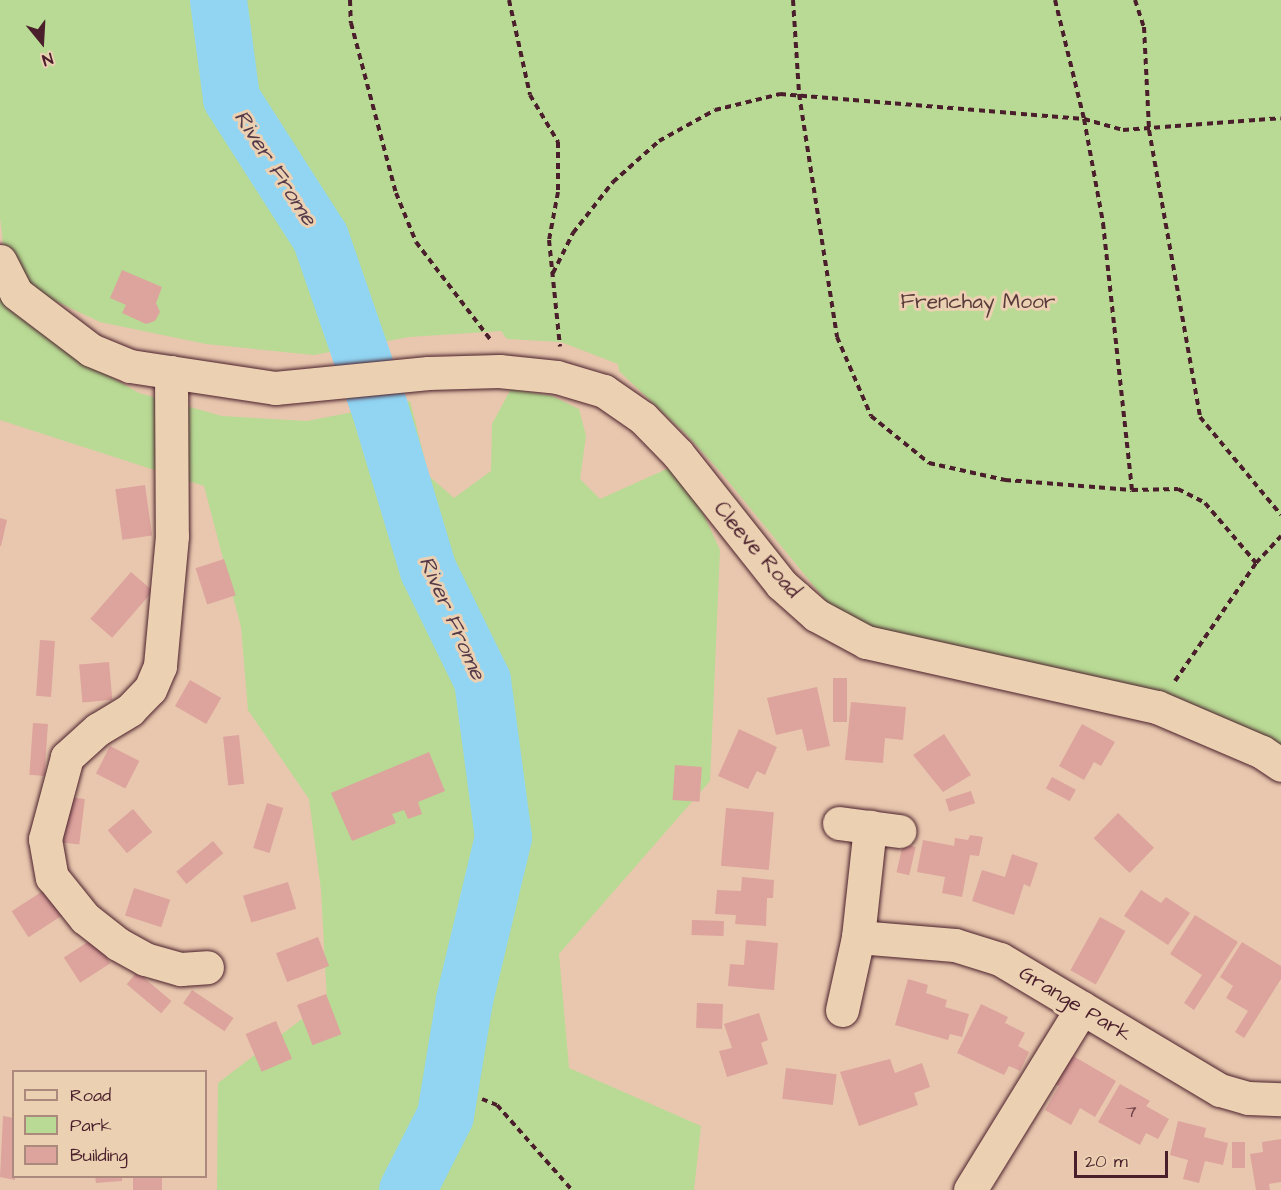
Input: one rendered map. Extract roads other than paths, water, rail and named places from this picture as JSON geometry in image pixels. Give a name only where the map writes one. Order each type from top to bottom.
[{"type":"street","points":[[0,261],[8,294]]},
{"type":"street","name":"Cleeve Road","points":[[8,294],[91,350],[130,366],[275,388],[428,373],[499,371],[557,377],[604,391],[643,418],[678,454],[781,584],[826,620],[866,642],[1157,707],[1262,752],[1281,765]]},
{"type":"street","points":[[171,372],[172,536],[160,666],[150,689],[130,710],[98,729],[67,757],[45,839],[52,877],[85,918],[118,944],[145,959],[181,969],[207,967]]},
{"type":"street","points":[[842,1010],[858,937],[869,827]]},
{"type":"street","name":"Grange Park","points":[[858,937],[955,945],[1000,960],[1220,1090],[1248,1098],[1281,1099]]},
{"type":"street","points":[[970,1190],[1082,1008]]},
{"type":"waterway","name":"River Frome","points":[[218,0],[231,98],[320,237],[379,407],[428,570],[482,680],[503,837],[464,1000],[445,1115],[407,1190]]},
{"type":"park label","name":"Frenchay Moor","points":[[978,302]]}]
